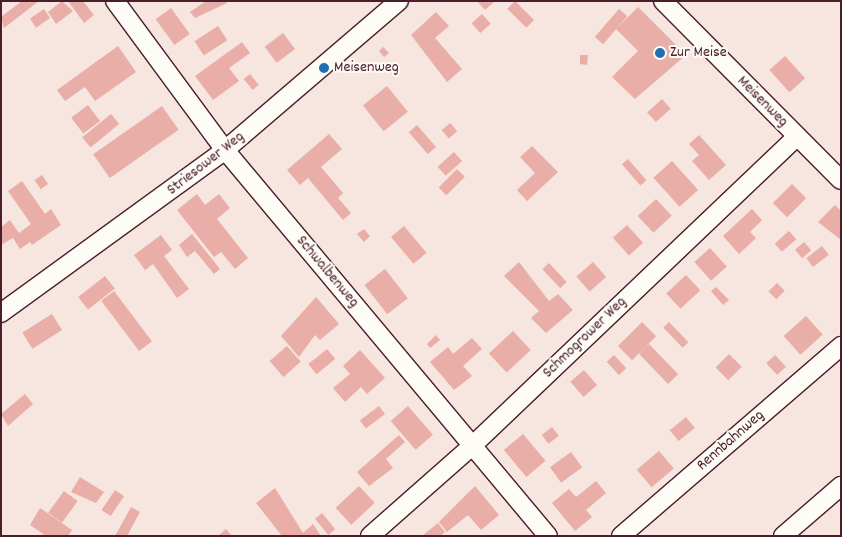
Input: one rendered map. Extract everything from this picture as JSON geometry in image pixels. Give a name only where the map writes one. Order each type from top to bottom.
[{"type":"street","name":"Schwalbenweg","points":[[115,1],[225,150],[548,536]]},
{"type":"street","name":"Striesower Weg","points":[[1,313],[225,150],[399,1]]},
{"type":"street","name":"Meisenweg","points":[[662,1],[841,180]]},
{"type":"street","name":"Schmogrower Weg","points":[[370,536],[472,446],[797,137]]},
{"type":"street","name":"Rennbahnweg","points":[[621,536],[841,346]]},
{"type":"street","points":[[783,536],[841,486]]},
{"type":"building","points":[[22,1],[39,1],[4,28],[1,17]]},
{"type":"building","points":[[62,1],[73,11],[56,24],[48,12]]},
{"type":"building","points":[[68,1],[83,1],[94,15],[84,23]]},
{"type":"building","points":[[206,1],[226,1],[227,3],[195,18],[190,12]]},
{"type":"building","points":[[477,1],[495,1],[485,10]]},
{"type":"building","points":[[515,1],[534,20],[526,28],[507,9]]},
{"type":"building","name":"Zur Meise","points":[[638,7],[686,55],[635,99],[612,77],[638,51],[616,29]]},
{"type":"building","points":[[171,8],[190,34],[174,45],[156,19]]},
{"type":"building","points":[[44,9],[50,18],[36,28],[30,19]]},
{"type":"building","points":[[619,9],[627,16],[603,44],[595,37]]},
{"type":"building","points":[[436,12],[449,26],[435,38],[462,69],[447,82],[411,35]]},
{"type":"building","points":[[482,14],[491,24],[480,33],[472,23]]},
{"type":"building","points":[[218,26],[227,40],[204,56],[195,41]]},
{"type":"building","points":[[283,33],[295,49],[277,63],[265,47]]},
{"type":"building","points":[[242,42],[250,53],[229,68],[239,81],[213,100],[195,76]]},
{"type":"building","points":[[118,46],[136,72],[95,101],[85,87],[65,101],[57,90]]},
{"type":"building","points":[[383,47],[389,53],[384,57],[379,51]]},
{"type":"building","points":[[580,55],[588,55],[587,65],[580,64]]},
{"type":"building","points":[[785,56],[805,78],[789,92],[769,70]]},
{"type":"building","points":[[250,74],[259,85],[253,90],[244,79]]},
{"type":"building","points":[[387,86],[408,112],[384,131],[363,106]]},
{"type":"building","points":[[662,99],[671,109],[656,122],[647,112]]},
{"type":"building","points":[[88,105],[100,121],[83,134],[71,118]]},
{"type":"building","points":[[162,106],[179,130],[110,178],[93,154]]},
{"type":"building","points":[[111,114],[119,124],[90,147],[82,137]]},
{"type":"building","points":[[450,123],[457,131],[449,139],[442,130]]},
{"type":"building","points":[[417,125],[436,147],[428,154],[409,132]]},
{"type":"building","points":[[329,134],[342,149],[321,167],[343,193],[338,198],[351,213],[343,220],[308,178],[300,185],[287,170]]},
{"type":"building","points":[[699,135],[726,165],[709,180],[692,161],[699,155],[689,144]]},
{"type":"building","points":[[532,146],[558,172],[527,201],[517,190],[535,173],[520,157]]},
{"type":"building","points":[[454,152],[462,161],[446,176],[438,167]]},
{"type":"building","points":[[628,159],[646,180],[640,185],[622,164]]},
{"type":"building","points":[[672,161],[698,190],[680,207],[653,178]]},
{"type":"building","points":[[457,169],[465,177],[446,195],[439,187]]},
{"type":"building","points":[[42,175],[48,184],[41,189],[35,180]]},
{"type":"building","points":[[22,181],[45,214],[51,209],[61,225],[32,245],[30,242],[20,249],[13,238],[1,245],[1,227],[10,220],[19,233],[31,224],[8,191]]},
{"type":"building","points":[[792,184],[806,198],[787,217],[773,203]]},
{"type":"building","points":[[197,194],[205,205],[219,194],[230,208],[217,219],[248,258],[235,269],[221,252],[214,257],[177,210]]},
{"type":"building","points":[[656,199],[672,216],[653,233],[638,216]]},
{"type":"building","points":[[835,205],[841,211],[841,240],[818,222]]},
{"type":"building","points":[[752,209],[762,220],[750,232],[756,238],[739,254],[723,236]]},
{"type":"building","points":[[627,225],[643,243],[629,256],[613,238]]},
{"type":"building","points":[[404,226],[426,253],[413,264],[391,237]]},
{"type":"building","points":[[364,229],[370,236],[364,242],[357,234]]},
{"type":"building","points":[[789,231],[796,239],[782,252],[775,243]]},
{"type":"building","points":[[192,234],[220,269],[214,274],[195,251],[187,257],[179,245]]},
{"type":"building","points":[[161,235],[172,250],[164,256],[189,289],[177,298],[153,264],[145,270],[134,255]]},
{"type":"building","points":[[804,242],[811,250],[802,258],[795,250]]},
{"type":"building","points":[[822,246],[829,255],[813,267],[806,258]]},
{"type":"building","points":[[710,248],[727,267],[711,281],[694,262]]},
{"type":"building","points":[[519,262],[549,301],[558,294],[573,310],[546,333],[531,318],[539,311],[504,276]]},
{"type":"building","points":[[593,262],[606,277],[590,292],[576,276]]},
{"type":"building","points":[[549,263],[567,282],[560,288],[542,269]]},
{"type":"building","points":[[385,269],[408,298],[387,314],[365,285]]},
{"type":"building","points":[[686,275],[700,290],[681,309],[666,293]]},
{"type":"building","points":[[105,276],[115,289],[88,310],[78,297]]},
{"type":"building","points":[[777,283],[785,291],[776,299],[769,291]]},
{"type":"building","points":[[716,287],[729,300],[723,305],[711,291]]},
{"type":"building","points":[[114,291],[152,341],[139,351],[101,301]]},
{"type":"building","points":[[316,297],[339,324],[320,340],[315,335],[299,357],[281,336]]},
{"type":"building","points":[[52,314],[62,330],[32,349],[22,333]]},
{"type":"building","points":[[806,316],[823,335],[800,355],[784,336]]},
{"type":"building","points":[[642,322],[656,336],[632,360],[618,346]]},
{"type":"building","points":[[669,322],[688,342],[683,348],[663,328]]},
{"type":"building","points":[[513,331],[531,350],[507,373],[489,354]]},
{"type":"building","points":[[436,335],[440,340],[430,348],[427,344]]},
{"type":"building","points":[[472,338],[482,349],[463,366],[472,376],[454,390],[430,362],[448,347],[453,354]]},
{"type":"building","points":[[649,344],[678,374],[668,384],[639,354]]},
{"type":"building","points":[[287,346],[301,362],[283,377],[270,361]]},
{"type":"building","points":[[327,349],[335,359],[317,374],[308,364]]},
{"type":"building","points":[[360,350],[385,378],[367,394],[361,387],[345,402],[333,388],[350,374],[343,366]]},
{"type":"building","points":[[729,354],[742,367],[728,380],[716,367]]},
{"type":"building","points":[[614,355],[626,368],[619,375],[607,362]]},
{"type":"building","points":[[775,355],[786,367],[777,375],[766,363]]},
{"type":"building","points":[[584,370],[597,385],[584,397],[570,382]]},
{"type":"building","points":[[25,394],[33,404],[8,426],[1,414]]},
{"type":"building","points":[[379,406],[385,414],[366,428],[360,420]]},
{"type":"building","points":[[408,406],[433,435],[416,450],[391,421]]},
{"type":"building","points":[[686,417],[695,428],[678,441],[670,430]]},
{"type":"building","points":[[552,427],[559,436],[549,444],[542,435]]},
{"type":"building","points":[[523,434],[545,461],[526,477],[504,450]]},
{"type":"building","points":[[399,435],[405,442],[386,459],[393,468],[369,486],[357,472]]},
{"type":"building","points":[[659,451],[674,469],[652,487],[637,470]]},
{"type":"building","points":[[571,452],[582,467],[561,483],[550,467]]},
{"type":"building","points":[[80,477],[104,492],[96,503],[71,492]]},
{"type":"building","points":[[596,481],[606,493],[586,510],[592,517],[575,531],[552,503],[569,489],[576,497]]},
{"type":"building","points":[[359,486],[375,503],[351,525],[336,508]]},
{"type":"building","points":[[475,486],[499,515],[481,530],[468,515],[447,532],[439,522]]},
{"type":"building","points":[[275,488],[303,533],[313,524],[321,536],[282,536],[256,503]]},
{"type":"building","points":[[115,490],[124,496],[111,516],[102,510]]},
{"type":"building","points":[[64,491],[78,501],[62,523],[48,513]]},
{"type":"building","points":[[131,507],[140,512],[127,536],[115,536]]},
{"type":"building","points":[[40,508],[72,530],[68,536],[46,536],[30,525]]},
{"type":"building","points":[[322,513],[335,529],[328,535],[315,519]]},
{"type":"building","points":[[438,523],[445,532],[441,536],[422,536]]},
{"type":"building","points":[[226,529],[232,536],[218,536]]},
{"type":"place","name":"Zur Meise","points":[[660,53]]},
{"type":"place","name":"Meisenweg","points":[[324,68]]}]
